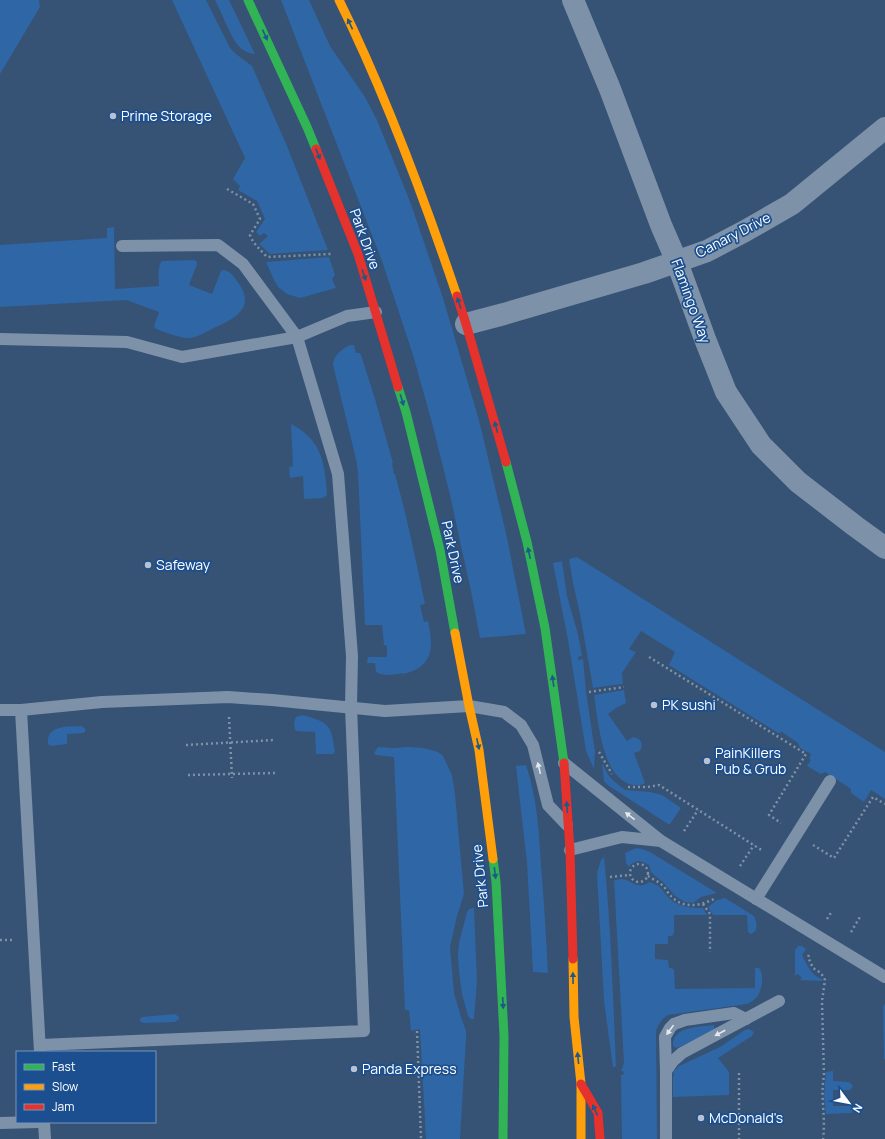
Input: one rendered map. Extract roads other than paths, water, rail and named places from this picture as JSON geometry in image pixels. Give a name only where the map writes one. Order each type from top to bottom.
[{"type":"main road","name":"Park Drive","points":[[248,0],[310,134],[358,254],[406,412],[440,550],[469,706],[479,750],[496,882],[504,1036],[503,1139]]},
{"type":"main road","points":[[339,0],[362,47],[435,231],[466,324],[497,429],[527,542],[545,628],[564,763],[570,850],[574,1018],[580,1084],[580,1139]]},
{"type":"main road","points":[[580,1084],[598,1113],[600,1139]]},
{"type":"street","name":"Flamingo Way","points":[[573,0],[610,89],[661,225],[677,262],[704,339],[726,392],[761,445],[798,482],[885,548]]},
{"type":"street","name":"Canary Drive","points":[[466,324],[644,273],[707,251],[746,231],[792,204],[885,128]]},
{"type":"lane","points":[[21,710],[40,1049],[364,1031],[351,707],[352,656],[338,474],[298,337],[243,264],[218,244],[122,246]]},
{"type":"lane","points":[[0,339],[127,342],[182,357],[298,337],[348,316],[376,312]]},
{"type":"lane","points":[[0,710],[21,710],[102,702],[228,697],[386,711],[469,706],[504,712],[521,726],[533,745],[548,805],[568,826]]},
{"type":"lane","points":[[564,763],[661,841],[885,977]]},
{"type":"lane","points":[[756,899],[830,781]]},
{"type":"lane","points":[[570,850],[622,838],[661,841]]},
{"type":"lane","points":[[666,1071],[673,1061],[682,1053],[779,1001]]},
{"type":"lane","points":[[666,1139],[665,1037],[670,1028],[674,1024],[685,1020],[734,1014],[746,1019]]},
{"type":"lane","points":[[0,1123],[16,1123]]},
{"type":"lane","points":[[44,1123],[45,1139]]},
{"type":"place","name":"Prime Storage","points":[[113,116]]},
{"type":"place","name":"Safeway","points":[[148,565]]},
{"type":"place","name":"PK sushi","points":[[654,705]]},
{"type":"place","name":"PainKillers Pub & Grub","points":[[707,761]]},
{"type":"place","name":"Panda Express","points":[[354,1069]]},
{"type":"place","name":"McDonald's","points":[[701,1118]]}]
